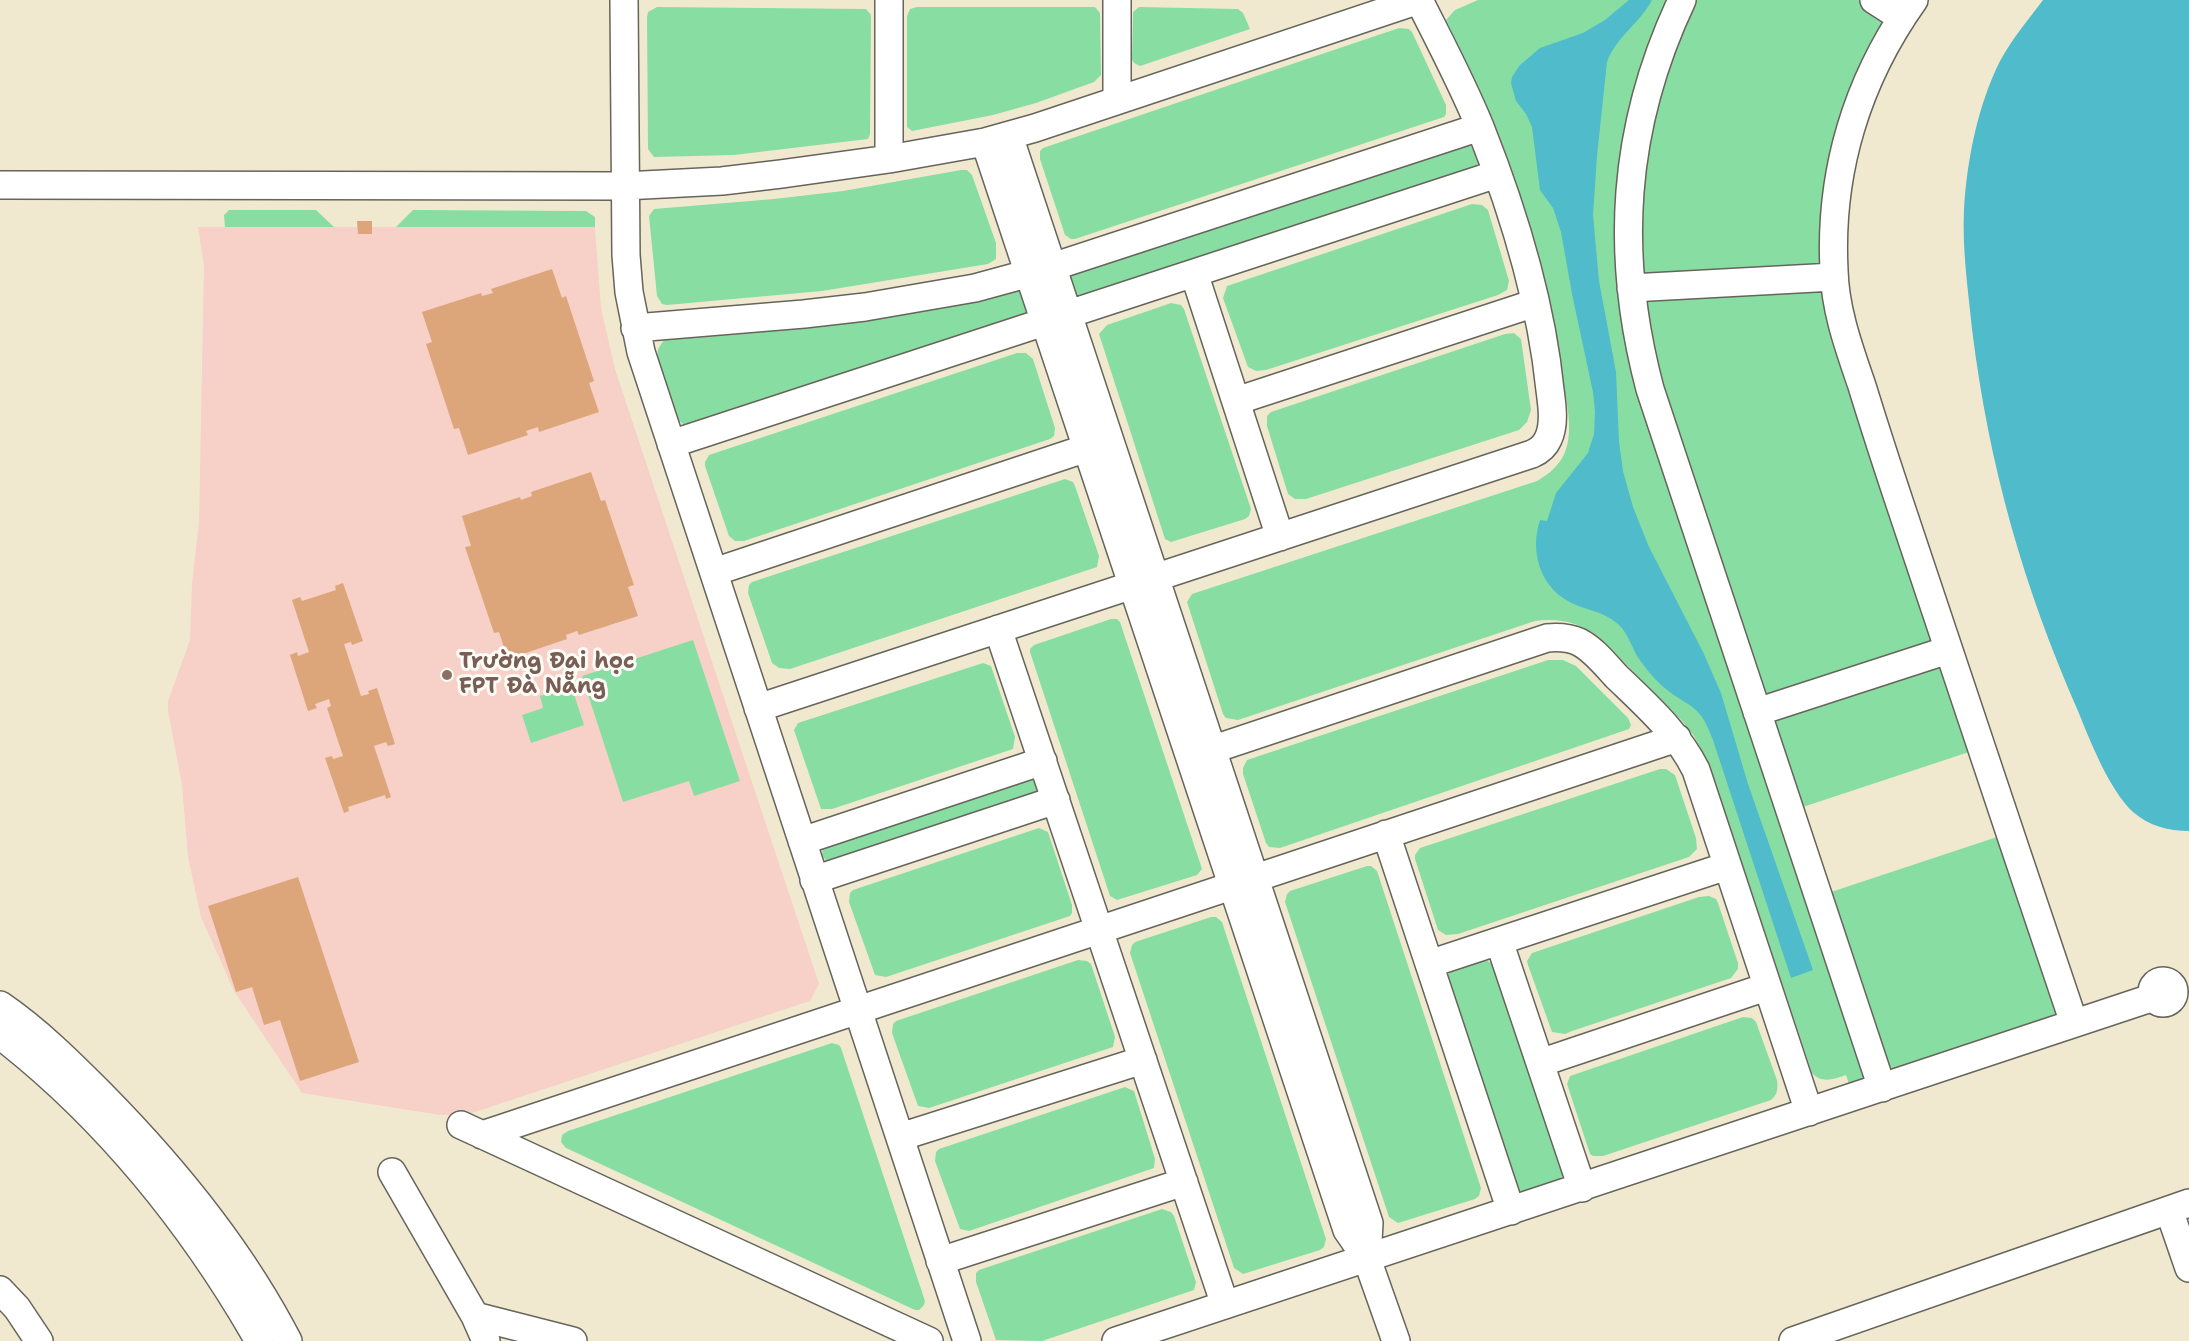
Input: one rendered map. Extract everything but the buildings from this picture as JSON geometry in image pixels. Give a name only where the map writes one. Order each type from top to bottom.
[{"type":"street","points":[[624,0],[626,255],[635,328],[671,444],[967,1341]]},
{"type":"street","points":[[889,0],[889,159]]},
{"type":"street","points":[[1117,0],[1117,100]]},
{"type":"street","points":[[0,185],[624,186],[722,181],[889,159],[997,139],[1419,0],[1480,127],[1510,210],[1535,303],[1544,349],[1551,400],[1551,427],[1544,446],[1532,454],[758,708]]},
{"type":"street","points":[[1682,0],[1654,68],[1642,109],[1635,146],[1628,219],[1631,288],[1637,337],[1650,389],[1882,1088]]},
{"type":"street","points":[[1874,0],[1908,9],[1869,77],[1848,135],[1835,203],[1834,278],[1847,341],[2074,1023]]},
{"type":"street","points":[[635,328],[738,321],[866,307],[975,288],[1040,271],[1480,127]]},
{"type":"street","points":[[997,139],[1243,882],[1347,1230],[1367,1259],[1396,1341]]},
{"type":"street","points":[[671,444],[1497,174]]},
{"type":"street","points":[[1194,273],[1280,537]]},
{"type":"street","points":[[1631,288],[1834,278]]},
{"type":"street","points":[[1236,401],[1535,303]]},
{"type":"street","points":[[1056,318],[1087,448],[1144,582]]},
{"type":"street","points":[[714,572],[1087,448]]},
{"type":"street","points":[[998,629],[1225,1305]]},
{"type":"street","points":[[1201,753],[1547,638],[1558,637],[1579,642],[1588,648],[1677,738],[1696,770],[1809,1112]]},
{"type":"street","points":[[1757,712],[1948,650]]},
{"type":"street","points":[[929,1341],[471,1130],[857,1010],[1677,738]]},
{"type":"street","points":[[802,841],[1043,761]]},
{"type":"street","points":[[814,880],[1056,800]]},
{"type":"street","points":[[1386,834],[1511,1211]]},
{"type":"street","points":[[1429,964],[1727,866]]},
{"type":"street","points":[[1499,941],[1582,1188]]},
{"type":"street","points":[[1540,1063],[1766,987]]},
{"type":"street","points":[[1116,1341],[2154,997]]},
{"type":"street","points":[[0,1005],[24,1021],[75,1068],[146,1140],[200,1206],[267,1300],[288,1341]]},
{"type":"street","points":[[0,1035],[67,1093],[125,1153],[179,1219],[259,1341]]},
{"type":"street","points":[[900,1137],[1143,1060]]},
{"type":"street","points":[[392,1172],[475,1316],[486,1341]]},
{"type":"street","points":[[940,1261],[1184,1182]]},
{"type":"street","points":[[1793,1341],[2179,1207],[2189,1268]]},
{"type":"street","points":[[4,1300],[39,1341]]},
{"type":"street","points":[[475,1316],[504,1334],[573,1341]]},
{"type":"shaded area","name":"Trường Đại học FPT Đà Nẵng","points":[[198,227],[595,227],[601,308],[615,369],[819,984],[810,1001],[466,1115],[440,1115],[302,1093],[234,991],[201,917],[188,857],[182,785],[168,711],[168,701],[190,640],[192,583],[199,522],[204,266]]},
{"type":"green space","points":[[1478,0],[1673,0],[1621,270],[1864,1075],[1861,1081],[1850,1087],[1846,1075],[1824,1080],[1812,1073],[1709,765],[1694,736],[1598,636],[1590,631],[1568,622],[1535,621],[1238,720],[1226,718],[1223,714],[1187,602],[1192,594],[1537,481],[1554,469],[1565,452],[1569,435],[1567,406],[1555,331],[1533,239],[1486,108],[1446,20],[1455,10]]},
{"type":"green space","points":[[1689,0],[1860,0],[1878,12],[1886,21],[1824,266],[1641,277],[1643,142]]},
{"type":"green space","points":[[657,7],[866,9],[871,15],[870,134],[868,139],[734,155],[654,157],[648,149],[647,17],[648,12]]},
{"type":"green space","points":[[917,7],[1095,7],[1100,13],[1101,75],[1094,82],[1036,103],[993,115],[912,131],[907,127],[907,16],[910,9]]},
{"type":"green space","points":[[1139,7],[1238,9],[1243,13],[1250,29],[1140,66],[1132,60],[1133,12]]},
{"type":"green space","points":[[1399,28],[1409,29],[1412,32],[1446,105],[1444,117],[1075,239],[1065,235],[1040,159],[1040,151],[1043,148]]},
{"type":"green space","points":[[1465,143],[1474,148],[1479,159],[1476,169],[1076,298],[1068,280],[1073,273]]},
{"type":"green space","points":[[967,170],[972,175],[996,243],[996,259],[988,264],[822,291],[667,305],[662,304],[657,296],[649,216],[654,209],[843,191]]},
{"type":"green space","points":[[1472,204],[1482,205],[1488,210],[1509,281],[1507,290],[1498,295],[1266,370],[1256,371],[1248,367],[1223,298],[1227,286]]},
{"type":"green space","points":[[229,210],[316,210],[334,227],[225,227],[224,215]]},
{"type":"green space","points":[[413,210],[586,211],[595,217],[595,227],[396,227]]},
{"type":"green space","points":[[1823,289],[1934,642],[1773,699],[1761,695],[1659,394],[1646,298]]},
{"type":"green space","points":[[1015,290],[1025,294],[1029,310],[1027,314],[690,426],[684,425],[675,417],[657,360],[658,349],[665,338]]},
{"type":"green space","points":[[1171,303],[1181,305],[1184,309],[1251,509],[1249,516],[1245,519],[1171,542],[1165,539],[1099,334],[1107,325]]},
{"type":"green space","points":[[1514,333],[1521,339],[1531,410],[1527,422],[1519,430],[1306,499],[1295,499],[1288,494],[1267,426],[1267,416],[1271,412],[1505,334]]},
{"type":"green space","points":[[1017,353],[1026,353],[1033,359],[1055,428],[1054,436],[1050,439],[744,541],[735,541],[729,536],[705,466],[709,455]]},
{"type":"green space","points":[[1065,479],[1073,482],[1075,486],[1099,556],[1097,567],[790,669],[779,668],[772,663],[748,593],[752,582]]},
{"type":"green space","points":[[1117,619],[1120,622],[1202,869],[1197,875],[1117,900],[1110,896],[1030,652],[1034,645]]},
{"type":"green space","points":[[693,640],[740,781],[694,796],[689,781],[623,802],[582,676]]},
{"type":"green space","points":[[1548,660],[1563,660],[1576,666],[1628,718],[1631,725],[1629,729],[1280,848],[1269,847],[1266,843],[1243,774],[1247,760]]},
{"type":"green space","points":[[983,663],[991,666],[1015,737],[1013,749],[832,809],[821,809],[794,730],[798,723]]},
{"type":"green space","points":[[1941,664],[1975,750],[1797,809],[1773,721],[1776,716]]},
{"type":"green space","points":[[571,685],[584,725],[531,743],[522,715],[543,708],[540,696]]},
{"type":"green space","points":[[1660,769],[1666,769],[1675,775],[1696,838],[1697,849],[1689,857],[1458,934],[1446,935],[1438,930],[1415,859],[1420,848]]},
{"type":"green space","points":[[1036,776],[1041,791],[827,862],[822,855],[823,846]]},
{"type":"green space","points":[[1039,828],[1048,832],[1072,905],[1070,916],[886,977],[875,975],[849,902],[850,893],[853,890]]},
{"type":"green space","points":[[2003,835],[2058,1013],[2055,1019],[1900,1070],[1885,1066],[1825,894]]},
{"type":"green space","points":[[1367,866],[1377,871],[1481,1188],[1479,1196],[1475,1199],[1398,1223],[1389,1217],[1285,902],[1290,891]]},
{"type":"green space","points":[[1709,896],[1716,899],[1718,903],[1738,963],[1738,969],[1731,978],[1565,1034],[1552,1032],[1528,965],[1527,961],[1532,953],[1699,897]]},
{"type":"green space","points":[[1216,917],[1222,922],[1326,1239],[1324,1247],[1320,1250],[1243,1274],[1234,1268],[1130,953],[1135,942]]},
{"type":"green space","points":[[1484,959],[1495,965],[1564,1172],[1558,1183],[1524,1193],[1517,1189],[1447,976],[1453,968]]},
{"type":"green space","points":[[1078,960],[1091,964],[1115,1037],[1113,1047],[929,1108],[918,1106],[892,1033],[893,1024],[896,1021]]},
{"type":"green space","points":[[1743,1017],[1752,1018],[1756,1022],[1777,1080],[1777,1091],[1771,1100],[1603,1156],[1590,1154],[1567,1084],[1570,1076]]},
{"type":"green space","points":[[832,1043],[841,1048],[925,1301],[919,1310],[566,1148],[561,1142],[562,1135],[568,1131]]},
{"type":"green space","points":[[1125,1087],[1134,1091],[1155,1159],[1154,1168],[969,1231],[960,1229],[935,1161],[936,1152],[939,1149]]},
{"type":"green space","points":[[1162,1209],[1171,1212],[1174,1216],[1196,1282],[1194,1290],[1042,1341],[996,1340],[976,1282],[976,1273],[979,1270]]},
{"type":"water","points":[[1629,0],[1652,0],[1616,45],[1607,62],[1593,215],[1599,281],[1616,372],[1619,442],[1623,471],[1633,507],[1649,547],[1703,652],[1721,693],[1748,784],[1813,970],[1791,978],[1705,721],[1694,708],[1667,690],[1652,675],[1618,624],[1605,615],[1574,604],[1558,594],[1544,576],[1537,555],[1537,531],[1540,520],[1547,521],[1556,493],[1588,453],[1594,434],[1595,412],[1561,232],[1553,208],[1540,190],[1532,127],[1516,101],[1511,83],[1520,65],[1540,48],[1583,33],[1605,20]]},
{"type":"water","points":[[2043,0],[2189,0],[2189,831],[2160,827],[2133,812],[2116,792],[2095,751],[2058,664],[2025,571],[1999,477],[1979,380],[1964,239],[1964,209],[1971,152],[1980,114],[2000,61]]},
{"type":"place","name":"Trường Đại học FPT Đà Nẵng","points":[[447,675]]}]
